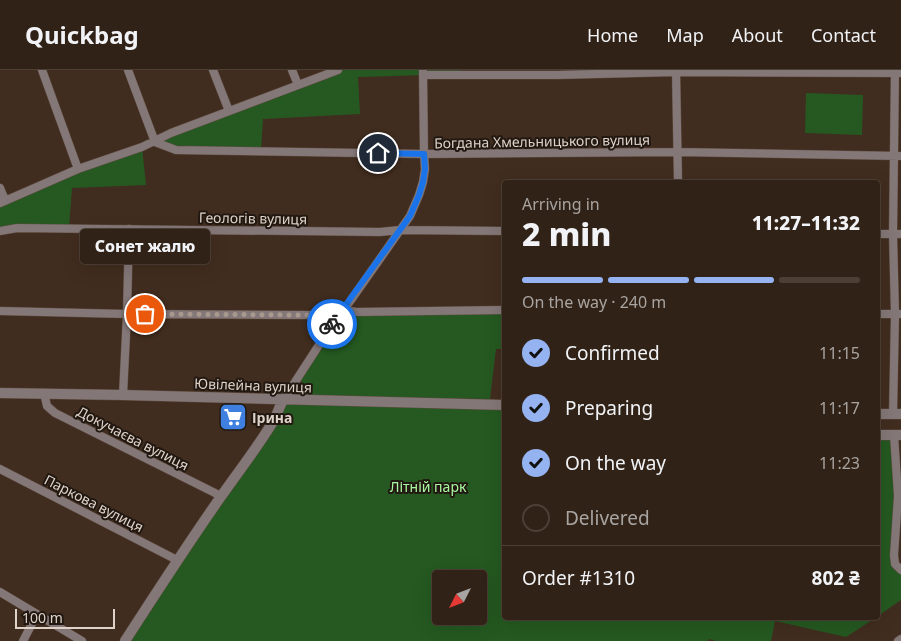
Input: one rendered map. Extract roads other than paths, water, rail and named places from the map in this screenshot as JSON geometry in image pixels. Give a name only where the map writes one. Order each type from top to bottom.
[{"type":"street","points":[[42,70],[78,169]]},
{"type":"street","points":[[128,70],[155,142]]},
{"type":"street","points":[[213,70],[229,111]]},
{"type":"street","points":[[292,70],[298,85]]},
{"type":"street","points":[[0,188],[2,202],[78,169],[155,142],[229,111],[338,70]]},
{"type":"street","points":[[676,71],[678,180]]},
{"type":"street","points":[[125,641],[177,560],[276,418],[280,404],[332,325],[410,216],[419,195],[425,169],[423,72],[897,72],[897,414],[880,414]]},
{"type":"street","name":"Богдана Хмельницького вулиця","points":[[155,142],[176,150],[424,154],[678,152],[898,156]]},
{"type":"street","name":"Геологів вулиця","points":[[0,231],[17,228],[380,232],[400,230],[502,231]]},
{"type":"street","points":[[123,395],[129,230]]},
{"type":"street","points":[[880,234],[897,234]]},
{"type":"street","points":[[344,310],[356,312],[502,310]]},
{"type":"street","points":[[0,311],[309,315],[319,317],[332,325]]},
{"type":"street","points":[[880,314],[898,314]]},
{"type":"street","name":"Ювілейна вулиця","points":[[0,393],[502,405]]},
{"type":"street","name":"Докучаєва вулиця","points":[[44,393],[47,406],[55,413],[221,496]]},
{"type":"street","points":[[880,435],[898,435],[898,496],[894,555],[896,564],[901,570]]},
{"type":"street","name":"Паркова вулиця","points":[[0,469],[177,560]]},
{"type":"street","points":[[0,592],[82,641]]},
{"type":"street","points":[[23,641],[37,614]]},
{"type":"place","name":"Сонет жалю","points":[[145,314]]},
{"type":"place","name":"Ірина","points":[[233,417]]},
{"type":"park label","name":"Літній парк","points":[[428,486]]}]
